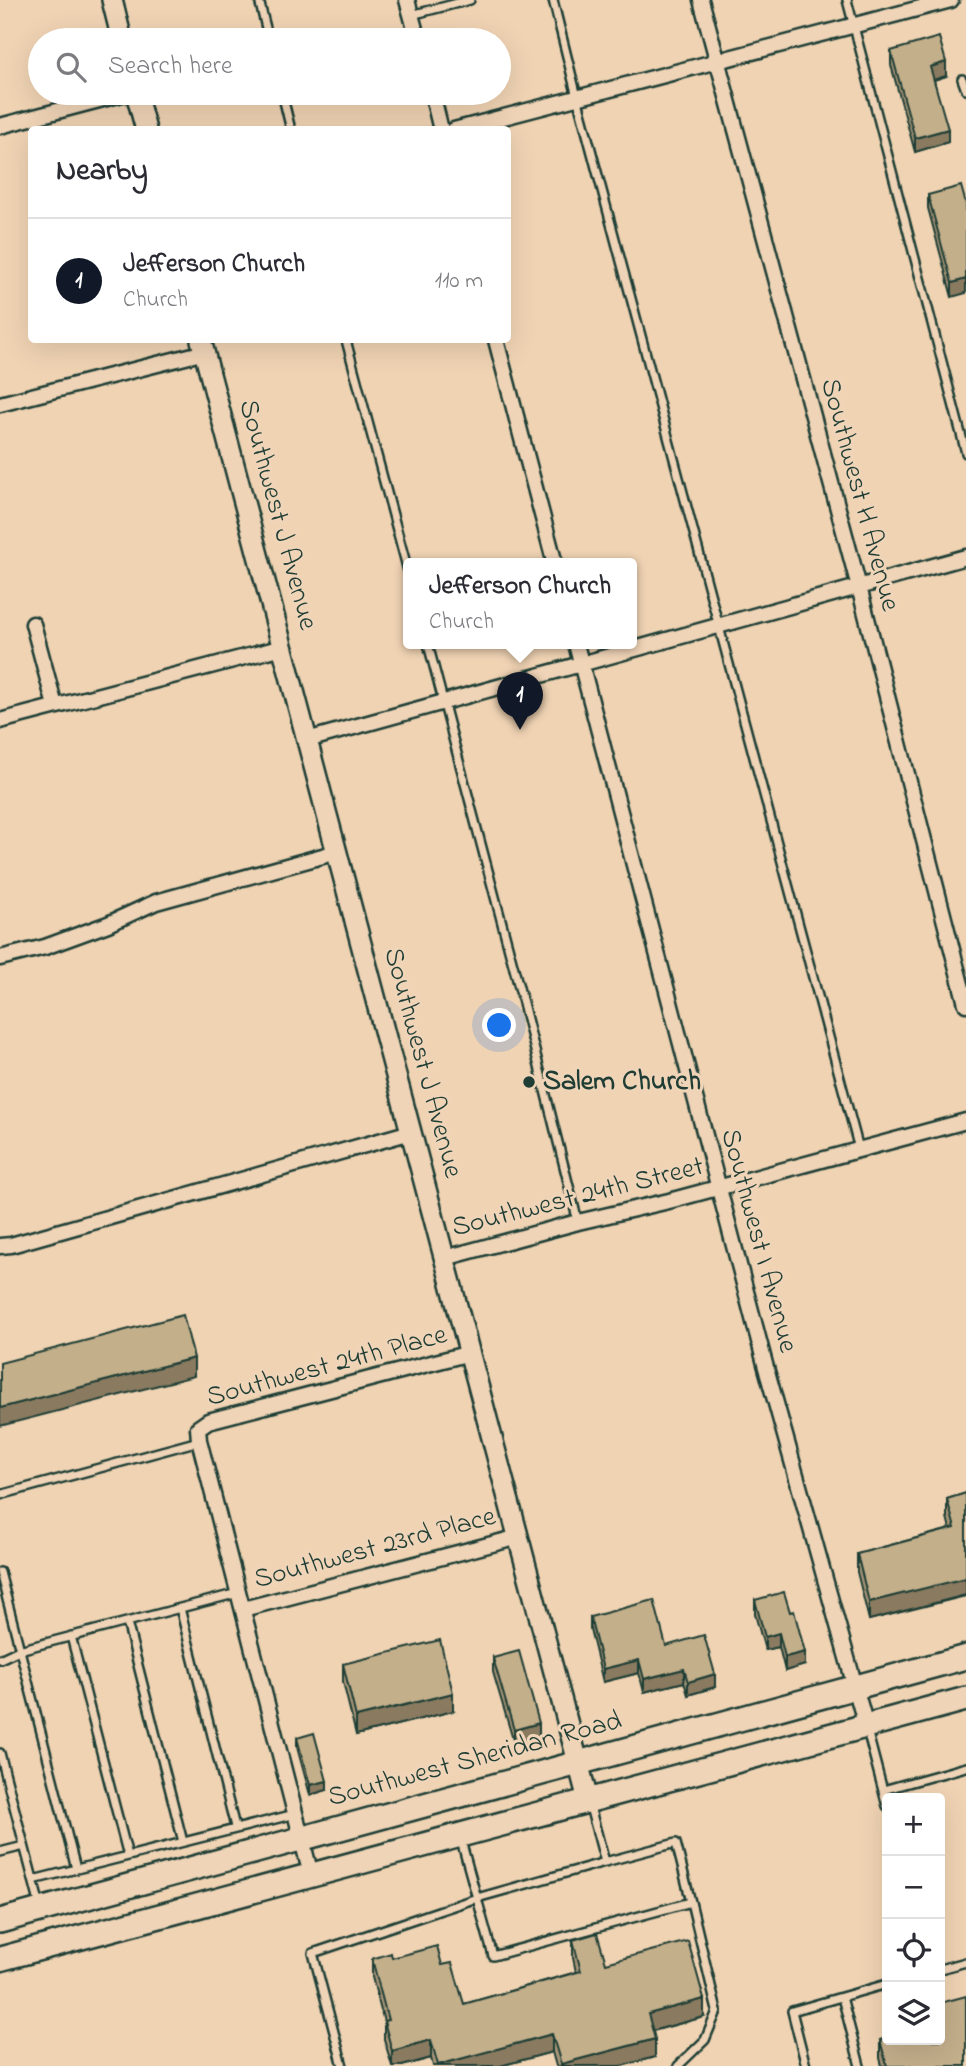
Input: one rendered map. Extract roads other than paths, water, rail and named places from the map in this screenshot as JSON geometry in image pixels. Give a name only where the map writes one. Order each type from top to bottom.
[{"type":"main road","name":"Southwest Sheridan Road","points":[[0,1921],[966,1657]]},
{"type":"main road","points":[[0,1959],[966,1699]]},
{"type":"street","points":[[112,0],[119,28]]},
{"type":"street","points":[[407,0],[415,28]]},
{"type":"street","name":"Southwest H Avenue","points":[[701,0],[859,587],[966,1004]]},
{"type":"street","points":[[469,126],[951,0]]},
{"type":"street","points":[[0,126],[80,105]]},
{"type":"street","points":[[139,105],[145,126]]},
{"type":"street","points":[[435,105],[440,126]]},
{"type":"street","points":[[497,343],[553,558]]},
{"type":"street","points":[[0,404],[203,346]]},
{"type":"street","name":"Southwest J Avenue","points":[[203,346],[588,1800]]},
{"type":"street","points":[[637,649],[966,557]]},
{"type":"street","points":[[33,624],[55,706]]},
{"type":"street","points":[[0,721],[283,647]]},
{"type":"street","name":"Southwest I Avenue","points":[[578,649],[765,1364],[866,1726]]},
{"type":"street","points":[[307,740],[636,649]]},
{"type":"street","points":[[0,958],[45,947],[108,924],[156,902],[337,852]]},
{"type":"street","name":"Southwest 24th Street","points":[[445,1258],[966,1121]]},
{"type":"street","points":[[0,1246],[411,1132]]},
{"type":"street","name":"Southwest 24th Place","points":[[311,1875],[198,1428],[208,1421],[470,1353]]},
{"type":"street","name":"Southwest 23rd Place","points":[[243,1609],[519,1537]]},
{"type":"lane","points":[[258,0],[266,28]]},
{"type":"lane","points":[[411,15],[470,0]]},
{"type":"lane","points":[[553,0],[859,1150]]},
{"type":"lane","points":[[847,0],[966,453]]},
{"type":"lane","points":[[962,79],[966,90]]},
{"type":"lane","points":[[285,105],[290,126]]},
{"type":"lane","points":[[347,343],[405,558]]},
{"type":"lane","points":[[429,649],[578,1222]]},
{"type":"lane","points":[[0,1495],[199,1440]]},
{"type":"lane","points":[[0,1572],[76,1869]]},
{"type":"lane","points":[[0,1659],[19,1650],[239,1593]]},
{"type":"lane","points":[[180,1608],[235,1827]]},
{"type":"lane","points":[[127,1622],[183,1842]]},
{"type":"lane","points":[[71,1636],[128,1856]]},
{"type":"lane","points":[[866,1726],[884,1793]]},
{"type":"lane","points":[[0,1753],[41,1910]]},
{"type":"lane","points":[[883,1790],[966,1767]]},
{"type":"lane","points":[[588,1800],[605,1862]]},
{"type":"lane","points":[[33,1880],[295,1814]]},
{"type":"lane","points":[[460,1836],[493,1956],[691,1902]]},
{"type":"lane","points":[[342,2066],[313,1953],[477,1898],[676,1843],[717,2011],[705,2040],[678,2066]]},
{"type":"lane","points":[[0,1852],[24,1846]]},
{"type":"lane","points":[[945,1968],[966,1962]]},
{"type":"lane","points":[[806,2066],[792,2011],[882,1985]]},
{"type":"lane","points":[[842,1997],[860,2066]]},
{"type":"place","name":"Jefferson Church","points":[[520,730]]},
{"type":"place","name":"Salem Church","points":[[529,1082]]}]
